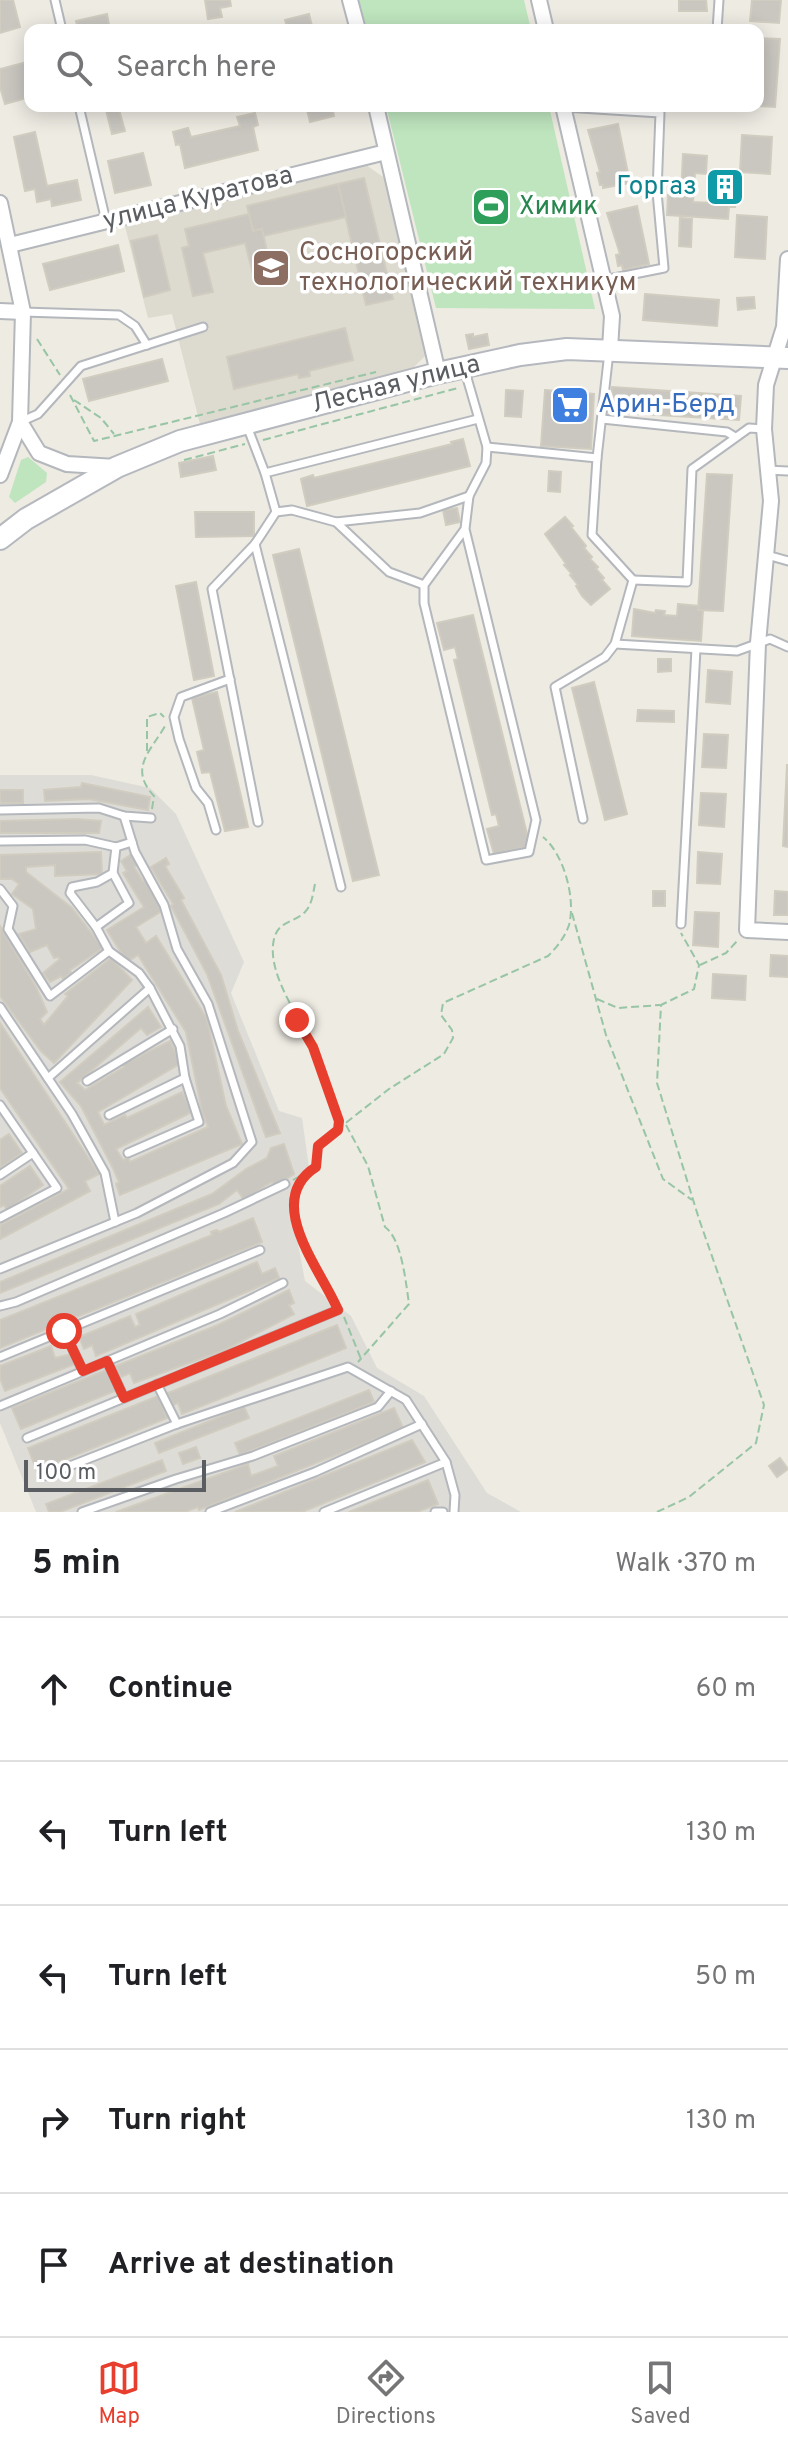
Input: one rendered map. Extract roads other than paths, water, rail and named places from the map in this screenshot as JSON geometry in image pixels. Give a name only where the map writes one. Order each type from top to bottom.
[{"type":"main road","name":"Лесная улица","points":[[0,539],[26,519],[117,467],[180,441],[249,433],[438,373],[466,376],[520,355],[567,349],[781,358]]},
{"type":"street","points":[[350,0],[356,24]]},
{"type":"street","points":[[539,0],[545,24]]},
{"type":"street","points":[[377,112],[438,373]]},
{"type":"street","points":[[564,112],[612,316],[610,349]]},
{"type":"street","name":"улица Куратова","points":[[10,245],[386,152]]},
{"type":"street","points":[[0,203],[23,312],[20,422],[0,475]]},
{"type":"street","points":[[788,259],[781,358],[766,385],[764,429],[771,501],[758,643],[747,930],[788,932]]},
{"type":"street","points":[[0,311],[23,312]]},
{"type":"street","points":[[20,422],[39,453],[67,464],[117,467]]},
{"type":"lane","points":[[55,0],[61,24]]},
{"type":"lane","points":[[717,24],[719,0]]},
{"type":"lane","points":[[80,112],[106,221]]},
{"type":"lane","points":[[604,280],[664,268],[657,192],[660,113],[644,112]]},
{"type":"lane","points":[[23,312],[119,315],[135,326],[147,345]]},
{"type":"lane","points":[[20,422],[38,414],[81,366],[203,327]]},
{"type":"lane","points":[[610,349],[597,458],[592,535],[633,580],[687,582],[692,469],[749,428],[764,429]]},
{"type":"lane","points":[[465,529],[424,585],[424,603],[486,860],[529,852],[536,820],[465,529],[469,496],[486,463],[487,447],[466,376]]},
{"type":"lane","points":[[265,473],[478,419]]},
{"type":"lane","points":[[602,419],[727,432],[735,437]]},
{"type":"lane","points":[[249,433],[276,512],[255,544],[212,589],[258,822]]},
{"type":"lane","points":[[487,447],[597,458]]},
{"type":"lane","points":[[767,470],[788,471]]},
{"type":"lane","points":[[276,512],[292,510],[336,522],[420,513],[469,496]]},
{"type":"lane","points":[[336,522],[389,572],[424,585]]},
{"type":"lane","points":[[255,544],[341,887]]},
{"type":"lane","points":[[766,555],[788,561]]},
{"type":"lane","points":[[583,819],[555,687],[605,657],[615,644],[633,580]]},
{"type":"lane","points":[[615,644],[737,651],[770,639],[788,647]]},
{"type":"lane","points":[[681,924],[696,649]]},
{"type":"lane","points":[[216,830],[208,803],[196,788],[174,717],[181,697],[230,679]]},
{"type":"lane","points":[[0,810],[99,808],[124,816],[151,818]]},
{"type":"lane","points":[[0,1269],[115,1222],[233,1163],[252,1142],[208,1004],[177,949],[164,905],[132,842],[124,816]]},
{"type":"lane","points":[[0,841],[85,840],[116,847],[132,842]]},
{"type":"lane","points":[[96,927],[129,903],[113,873],[116,847]]},
{"type":"lane","points":[[113,873],[97,882],[72,887],[70,893],[96,927],[109,951],[139,973],[150,988],[180,1046],[185,1078],[199,1122],[128,1153]]},
{"type":"lane","points":[[0,889],[13,906],[8,929],[50,996],[109,951]]},
{"type":"lane","points":[[48,1078],[150,988]]},
{"type":"lane","points":[[0,1007],[72,1114],[105,1173],[115,1222]]},
{"type":"lane","points":[[87,1081],[173,1029]]},
{"type":"lane","points":[[109,1115],[185,1078]]},
{"type":"lane","points":[[0,1105],[57,1188],[0,1218]]},
{"type":"lane","points":[[0,1127],[10,1120]]},
{"type":"lane","points":[[0,1175],[33,1153]]},
{"type":"lane","points":[[0,1306],[16,1302],[210,1219],[285,1184]]},
{"type":"lane","points":[[0,1357],[260,1250]]},
{"type":"lane","points":[[0,1406],[220,1314],[283,1283]]},
{"type":"lane","points":[[27,1438],[338,1310]]},
{"type":"lane","points":[[64,1331],[83,1371]]},
{"type":"lane","points":[[107,1361],[124,1398]]},
{"type":"lane","points":[[44,1476],[177,1424],[348,1367],[406,1400],[446,1462],[455,1495],[454,1512]]},
{"type":"lane","points":[[157,1384],[177,1424]]},
{"type":"lane","points":[[82,1512],[295,1440],[378,1407],[391,1391]]},
{"type":"lane","points":[[210,1512],[315,1472],[422,1424]]},
{"type":"lane","points":[[324,1512],[446,1462]]},
{"type":"lane","points":[[435,1512],[443,1512]]},
{"type":"place","name":"Горгаз","points":[[725,187]]},
{"type":"place","name":"Химик","points":[[491,207]]},
{"type":"place","name":"Сосногорский технологический техникум","points":[[271,268]]},
{"type":"place","name":"Арин-Берд","points":[[570,405]]}]
